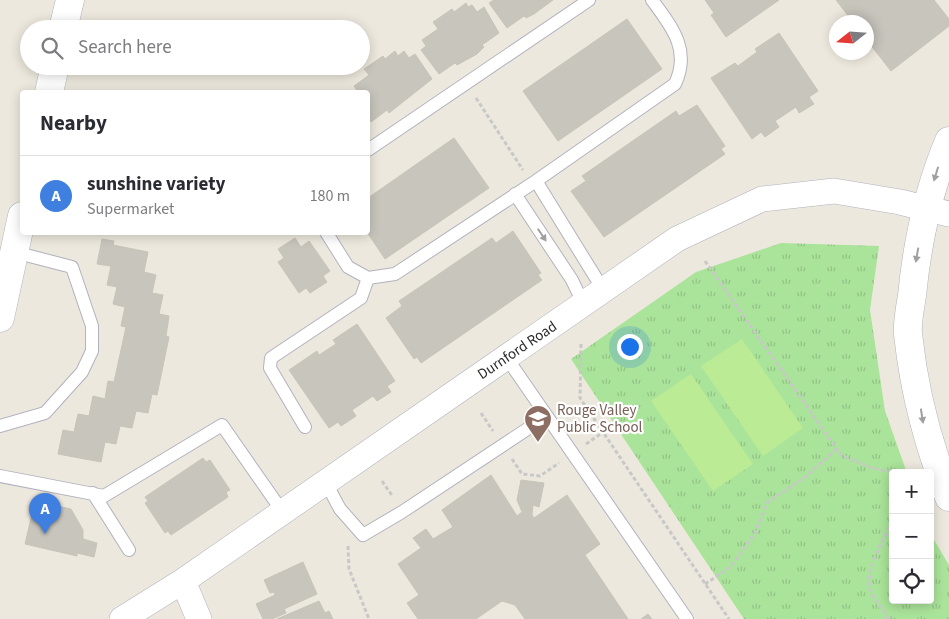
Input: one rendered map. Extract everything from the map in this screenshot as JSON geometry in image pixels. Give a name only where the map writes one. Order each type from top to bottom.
[{"type":"street","points":[[66,20],[70,0]]},
{"type":"street","points":[[50,90],[53,75]]},
{"type":"street","points":[[949,141],[938,167],[938,211],[914,269],[908,332],[924,426],[949,497]]},
{"type":"street","name":"Durnford Road","points":[[122,619],[183,581],[325,481],[678,239],[762,200],[834,191],[938,211]]},
{"type":"street","points":[[0,318],[20,225]]},
{"type":"street","points":[[183,581],[199,619]]},
{"type":"lane","points":[[370,149],[589,0]]},
{"type":"lane","points":[[328,235],[348,268],[368,278],[395,274],[534,182],[676,84],[682,70],[682,53],[670,24],[652,0]]},
{"type":"lane","points":[[534,182],[604,291]]},
{"type":"lane","points":[[515,194],[572,280],[584,305]]},
{"type":"lane","points":[[0,426],[45,413],[82,372],[92,351],[92,326],[72,267],[14,252]]},
{"type":"lane","points":[[306,427],[270,368],[271,358],[361,298],[368,278]]},
{"type":"lane","points":[[506,357],[687,619]]},
{"type":"lane","points":[[325,481],[340,510],[363,535],[402,512],[547,416]]},
{"type":"lane","points":[[0,476],[104,496],[222,425],[282,511]]},
{"type":"lane","points":[[93,494],[129,550]]},
{"type":"path","points":[[466,83],[534,182]]},
{"type":"path","points":[[705,261],[842,455],[872,468],[889,471]]},
{"type":"path","points":[[581,344],[580,398],[728,619]]},
{"type":"path","points":[[481,413],[522,474],[540,476],[602,433]]},
{"type":"path","points":[[705,584],[729,568],[738,557],[755,533],[767,503],[806,477],[837,449]]},
{"type":"path","points":[[889,528],[880,542],[871,570],[870,584],[870,591],[889,619]]},
{"type":"path","points":[[348,546],[349,568],[369,619]]},
{"type":"green space","points":[[781,243],[879,246],[870,310],[885,411],[906,469],[889,469],[889,604],[934,604],[934,540],[949,565],[949,619],[744,619],[571,359],[696,272]]},
{"type":"green space","points":[[742,339],[803,428],[763,456],[701,366]]},
{"type":"green space","points":[[691,374],[753,464],[713,491],[651,401]]},
{"type":"building","points":[[494,0],[553,0],[534,14],[526,18],[524,16],[507,28],[489,3]]},
{"type":"building","points":[[705,0],[779,0],[726,37],[711,15],[714,13]]},
{"type":"building","points":[[836,0],[934,0],[949,19],[949,26],[891,71],[874,49],[874,15],[848,15]]},
{"type":"building","points":[[466,3],[468,7],[472,5],[477,12],[484,7],[499,33],[482,45],[484,47],[477,54],[457,65],[455,63],[439,74],[421,50],[426,46],[422,40],[438,29],[433,22],[452,9],[454,12]]},
{"type":"building","points":[[627,19],[662,69],[558,141],[523,91]]},
{"type":"building","points":[[779,33],[818,91],[809,97],[814,104],[799,113],[796,107],[775,121],[779,127],[765,137],[761,132],[752,139],[711,78],[735,63],[738,66],[757,52],[755,49]]},
{"type":"building","points":[[395,51],[398,56],[404,51],[409,58],[415,54],[432,79],[389,113],[387,110],[371,122],[370,90],[357,90],[354,86],[370,75],[370,65],[383,56],[385,59]]},
{"type":"building","points":[[697,105],[725,146],[721,149],[725,154],[604,237],[571,191],[586,181],[582,176],[676,111],[679,116]]},
{"type":"building","points":[[454,138],[489,188],[385,259],[369,235],[370,197]]},
{"type":"building","points":[[513,231],[541,273],[538,275],[542,280],[421,363],[417,357],[414,359],[386,318],[402,306],[399,301],[492,238],[496,243]]},
{"type":"building","points":[[295,238],[301,247],[309,241],[330,271],[323,276],[327,282],[310,293],[306,288],[299,293],[278,262],[284,258],[278,249]]},
{"type":"building","points":[[102,239],[114,241],[113,245],[148,252],[144,272],[156,275],[152,293],[163,295],[159,314],[169,316],[166,336],[169,337],[157,395],[152,394],[148,413],[136,411],[132,428],[120,426],[116,444],[105,442],[101,462],[58,454],[63,430],[74,432],[78,414],[89,416],[93,396],[105,399],[108,381],[114,382],[126,327],[121,326],[125,307],[113,304],[117,287],[107,285],[111,266],[97,264]]},
{"type":"building","points":[[357,324],[395,381],[387,386],[391,392],[377,401],[373,396],[352,410],[356,416],[341,426],[338,422],[329,428],[289,370],[317,351],[319,355],[336,344],[333,340]]},
{"type":"building","points":[[203,458],[206,462],[210,460],[230,490],[226,492],[228,497],[171,535],[168,531],[165,533],[145,503],[148,501],[145,497]]},
{"type":"building","points":[[491,475],[517,516],[522,512],[517,500],[521,480],[544,483],[539,507],[533,505],[532,515],[534,518],[567,495],[600,544],[585,555],[628,619],[525,619],[515,605],[502,601],[476,619],[418,619],[407,603],[419,595],[398,564],[421,548],[413,538],[426,529],[433,539],[453,527],[442,510]]},
{"type":"building","points":[[35,501],[71,509],[83,530],[83,539],[97,543],[94,557],[77,553],[77,556],[25,544]]},
{"type":"building","points":[[303,562],[317,594],[284,609],[286,613],[272,619],[263,619],[256,604],[275,595],[274,592],[270,593],[264,580]]},
{"type":"building","points":[[319,601],[325,613],[329,611],[333,619],[277,619]]},
{"type":"building","points":[[648,614],[652,619],[641,619]]},
{"type":"place","name":"Rouge Valley Public School","points":[[538,443]]},
{"type":"place","name":"sunshine variety","points":[[45,534]]}]
